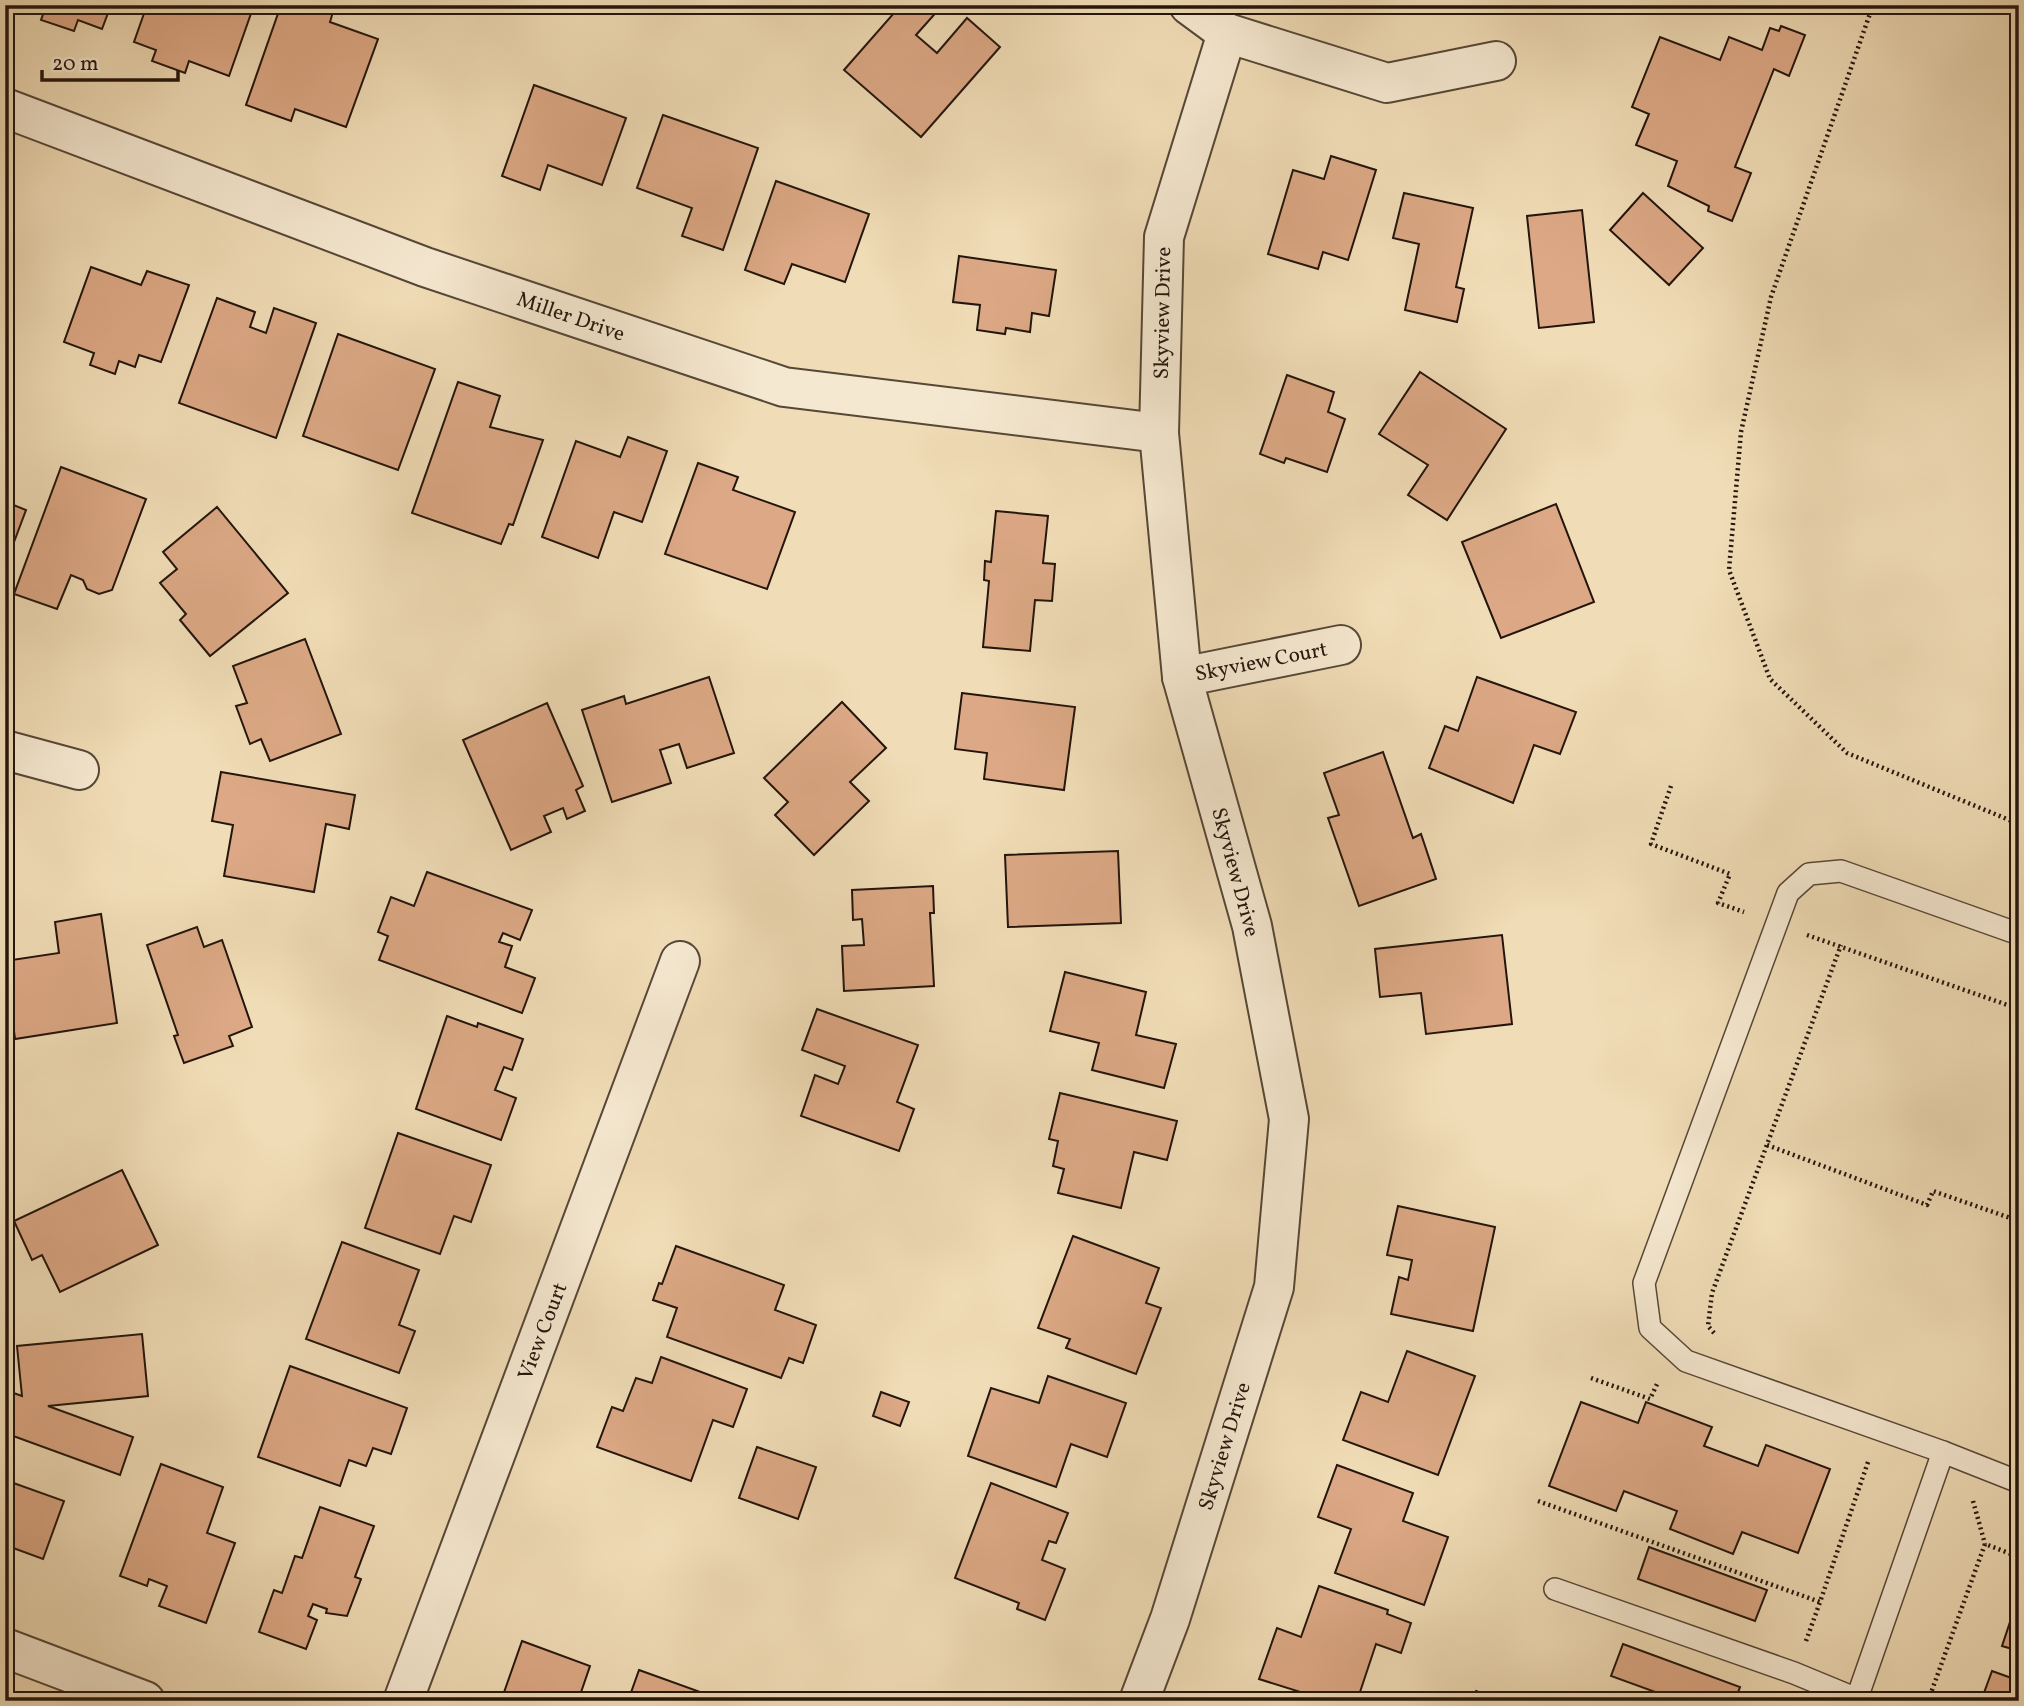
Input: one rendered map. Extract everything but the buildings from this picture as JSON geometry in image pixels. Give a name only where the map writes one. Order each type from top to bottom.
[{"type":"street","points":[[1189,5],[1227,33],[1388,83],[1496,61]]},
{"type":"street","name":"Skyview Drive","points":[[1139,1701],[1170,1619],[1274,1287],[1289,1119],[1252,926],[1182,677],[1160,433],[1164,237],[1227,33]]},
{"type":"street","name":"Miller Drive","points":[[5,108],[425,267],[784,387],[1160,433]]},
{"type":"street","name":"Skyview Court","points":[[1182,677],[1341,645]]},
{"type":"street","points":[[5,750],[79,770]]},
{"type":"street","name":"View Court","points":[[403,1701],[680,961]]},
{"type":"street","points":[[5,1648],[145,1701]]},
{"type":"lane","points":[[2019,934],[1841,871],[1809,874],[1788,892],[1644,1283],[1650,1328],[1686,1362],[1944,1452],[2019,1482]]},
{"type":"lane","points":[[1555,1590],[1794,1673],[1856,1700],[1944,1452]]},
{"type":"path","points":[[1873,5],[1771,297],[1741,432],[1728,570],[1770,678],[1847,753],[2019,824]]},
{"type":"path","points":[[1671,786],[1651,844],[1730,874],[1718,903],[1745,912]]},
{"type":"path","points":[[1803,934],[2019,1009]]},
{"type":"path","points":[[1721,1342],[1708,1326],[1712,1293],[1841,945]]},
{"type":"path","points":[[1767,1145],[1927,1205],[1933,1191],[2019,1220]]},
{"type":"path","points":[[1591,1378],[1650,1399],[1659,1380],[1671,1384]]},
{"type":"path","points":[[1794,1673],[1871,1453]]},
{"type":"path","points":[[1928,1701],[1986,1544],[1973,1500]]},
{"type":"path","points":[[1538,1501],[1820,1602]]},
{"type":"path","points":[[1986,1544],[2019,1557]]}]
